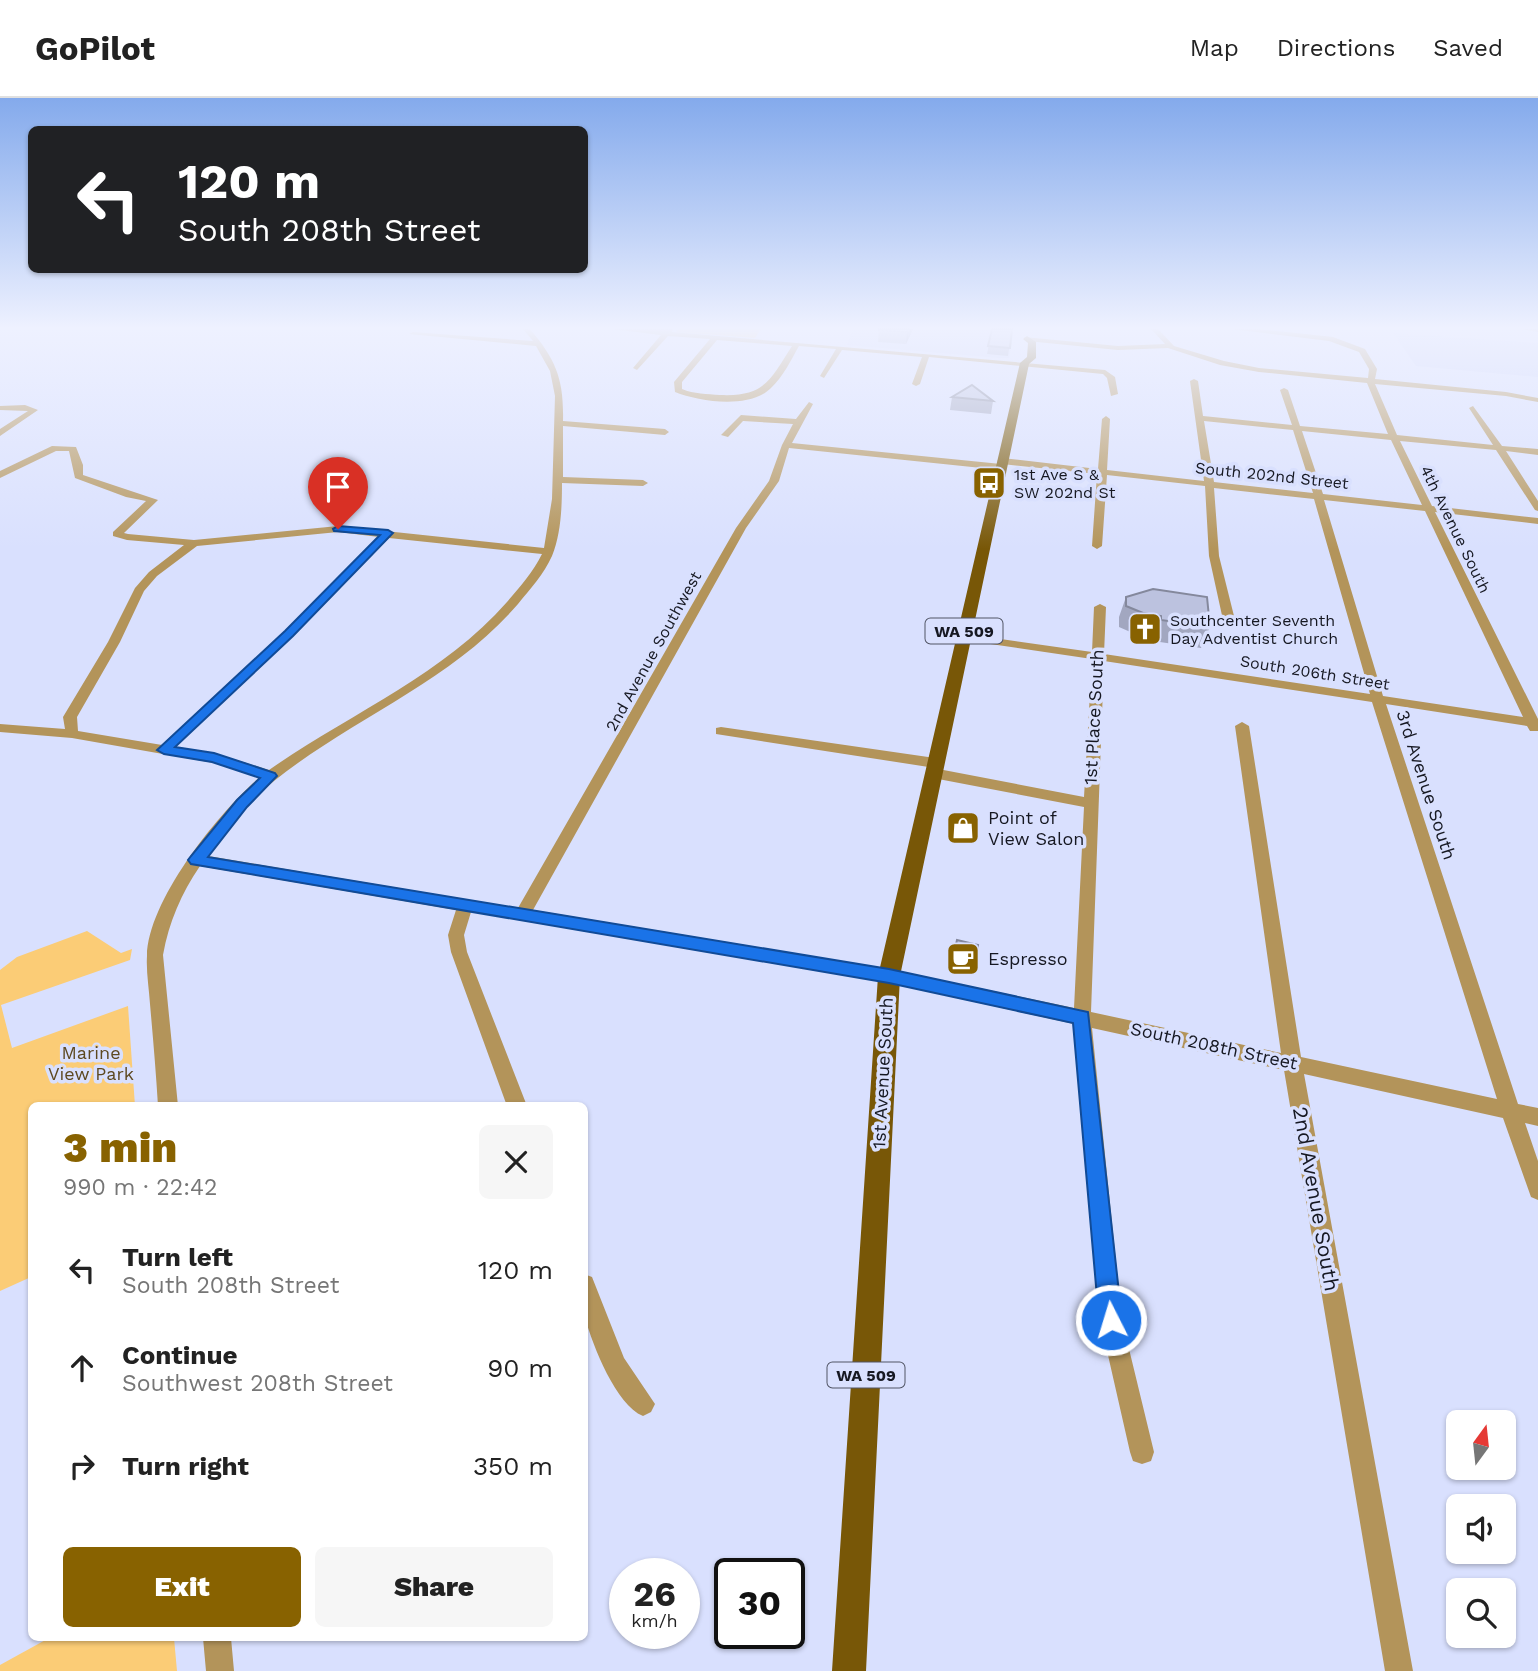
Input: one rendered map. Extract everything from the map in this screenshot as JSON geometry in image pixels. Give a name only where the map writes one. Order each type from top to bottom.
[{"type":"main road","name":"1st Avenue South","points":[[849,1671],[889,976],[1016,402]]},
{"type":"street","points":[[168,1102],[155,955],[158,932],[165,911],[196,860],[242,804],[270,776],[460,656],[508,611],[548,552],[558,481],[559,402]]},
{"type":"street","points":[[1197,402],[1209,483],[1214,556],[1229,620]]},
{"type":"street","name":"3rd Avenue South","points":[[1288,402],[1378,700],[1538,1190]]},
{"type":"street","name":"4th Avenue South","points":[[1379,402],[1394,438],[1536,727]]},
{"type":"street","name":"2nd Avenue Southwest","points":[[523,914],[741,528],[774,481],[786,444],[809,404]]},
{"type":"street","points":[[0,408],[25,407],[34,410],[0,433]]},
{"type":"street","points":[[1473,408],[1538,508]]},
{"type":"street","points":[[725,435],[741,418],[798,422]]},
{"type":"street","points":[[1200,418],[1538,452]]},
{"type":"street","points":[[1097,546],[1106,419]]},
{"type":"street","points":[[559,423],[665,432]]},
{"type":"street","name":"South 202nd Street","points":[[786,444],[1104,471],[1538,521]]},
{"type":"street","points":[[0,475],[55,449],[68,447],[75,451],[78,476],[152,502],[117,534],[154,541],[194,543],[338,529],[548,552]]},
{"type":"street","points":[[558,481],[643,483]]},
{"type":"street","points":[[164,750],[289,633],[388,533]]},
{"type":"street","points":[[72,734],[70,717],[114,642],[139,590],[153,574],[194,543]]},
{"type":"street","name":"1st Place South","points":[[1100,607],[1082,1017],[1111,1320],[1142,1451]]},
{"type":"street","name":"South 206th Street","points":[[963,636],[1536,727]]},
{"type":"street","name":"2nd Avenue South","points":[[1242,726],[1292,1062],[1399,1671]]},
{"type":"street","points":[[0,728],[72,734],[214,758],[270,776]]},
{"type":"street","points":[[721,731],[934,768],[1090,803]]},
{"type":"street","name":"South 208th Street","points":[[196,860],[889,976],[1538,1116]]},
{"type":"street","points":[[466,905],[457,935],[459,952],[515,1102]]},
{"type":"street","points":[[588,1295],[615,1366],[643,1404]]},
{"type":"street","points":[[217,1641],[220,1671]]},
{"type":"green space","name":"Marine View Park","points":[[87,931],[121,953],[132,949],[130,960],[1,1005],[12,1048],[128,1006],[135,1102],[28,1102],[28,1278],[0,1291],[0,970],[17,957]]},
{"type":"green space","points":[[44,1641],[174,1641],[177,1671],[0,1671],[0,1665]]},
{"type":"building","points":[[1153,589],[1207,597],[1210,627],[1161,620],[1161,616],[1126,606],[1126,597]]},
{"type":"building","points":[[957,940],[978,945],[976,958],[954,953]]},
{"type":"place","name":"1st Ave S & SW 202nd St","points":[[989,483]]},
{"type":"place","name":"Southcenter Seventh Day Adventist Church","points":[[1145,629]]},
{"type":"place","name":"Point of View Salon","points":[[963,828]]},
{"type":"place","name":"Espresso","points":[[963,959]]},
{"type":"route","points":[[338,529],[388,533],[289,633],[164,750],[214,758],[270,776],[242,804],[196,860],[889,976],[1082,1017],[1111,1320]]}]
